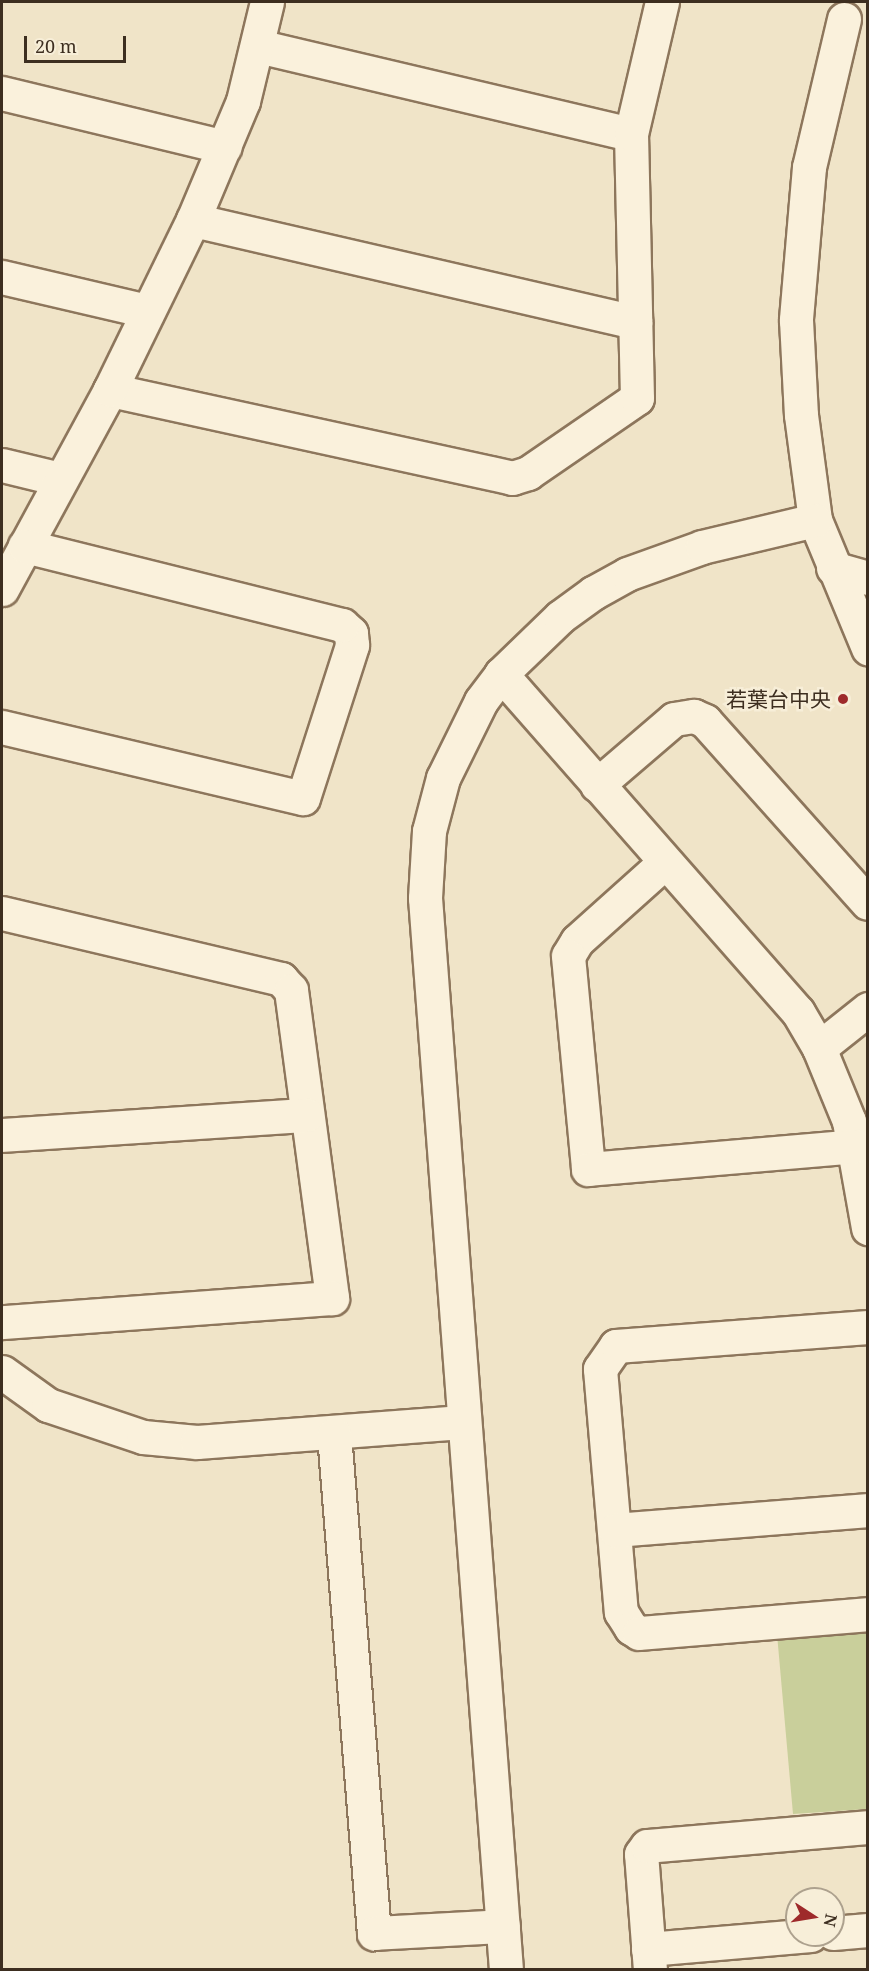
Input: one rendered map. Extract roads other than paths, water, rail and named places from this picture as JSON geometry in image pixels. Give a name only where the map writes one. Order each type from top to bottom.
[{"type":"street","points":[[2,589],[110,390],[193,220],[225,147],[258,46],[267,2]]},
{"type":"street","points":[[110,390],[512,478],[528,473],[637,399],[631,134],[662,2]]},
{"type":"street","points":[[844,19],[809,167],[799,263],[796,320],[801,415],[815,520],[867,648]]},
{"type":"street","points":[[258,46],[631,134]]},
{"type":"street","points":[[2,93],[225,147]]},
{"type":"street","points":[[193,220],[635,322]]},
{"type":"street","points":[[2,277],[147,311]]},
{"type":"street","points":[[2,465],[60,479]]},
{"type":"street","points":[[506,1970],[462,1422],[424,898],[429,831],[443,778],[481,701],[501,674],[561,617],[593,592],[627,574],[702,547],[815,520]]},
{"type":"street","points":[[2,727],[303,798],[352,645],[351,633],[342,625],[25,546]]},
{"type":"street","points":[[833,568],[867,578]]},
{"type":"street","points":[[501,674],[798,1012],[819,1047],[841,1095],[855,1146],[867,1228]]},
{"type":"street","points":[[597,785],[674,719],[694,716],[705,721],[867,903]]},
{"type":"street","points":[[665,862],[577,941],[568,956],[588,1169],[855,1146]]},
{"type":"street","points":[[2,912],[280,979],[291,990],[296,1009],[306,1115],[332,1298],[2,1322]]},
{"type":"street","points":[[819,1047],[867,1009]]},
{"type":"street","points":[[2,1135],[306,1115]]},
{"type":"street","points":[[867,1327],[616,1346],[600,1369],[621,1612],[626,1622],[639,1633],[867,1614]]},
{"type":"street","points":[[2,1372],[48,1405],[143,1437],[197,1442],[334,1434],[462,1422]]},
{"type":"street","points":[[334,1434],[374,1933],[503,1926]]},
{"type":"street","points":[[615,1530],[867,1510]]},
{"type":"street","points":[[785,1939],[649,1959],[641,1854],[647,1846],[867,1827]]},
{"type":"street","points":[[845,1932],[867,1930]]},
{"type":"place","name":"若葉台中央","points":[[843,699]]}]
